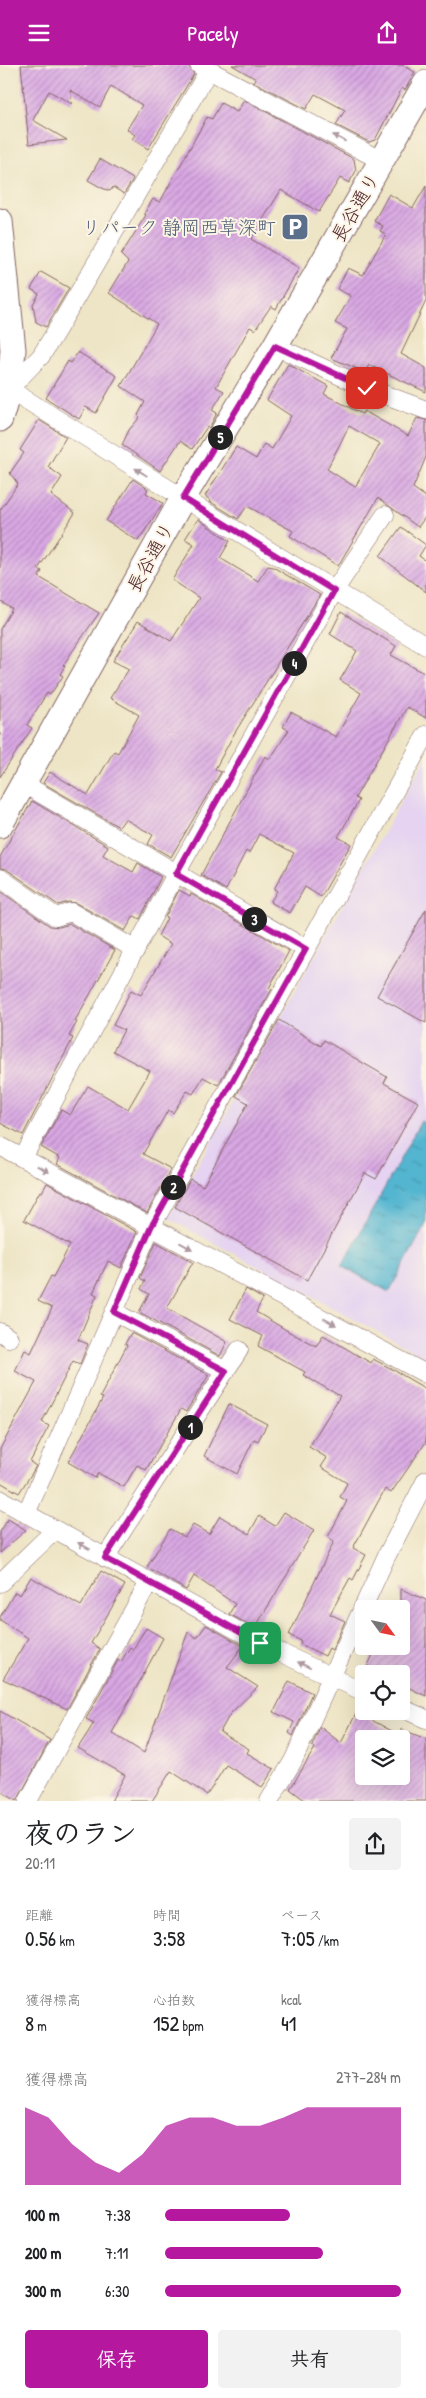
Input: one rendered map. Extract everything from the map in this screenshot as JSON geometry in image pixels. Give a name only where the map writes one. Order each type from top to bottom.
[{"type":"street","points":[[5,386],[40,356],[58,328],[204,68],[382,161]]},
{"type":"street","name":"長谷通り","points":[[0,825],[183,498],[275,346],[426,83]]},
{"type":"street","points":[[0,221],[13,349],[0,419]]},
{"type":"street","points":[[275,346],[367,388],[426,410]]},
{"type":"street","points":[[5,386],[183,498],[426,646]]},
{"type":"street","points":[[23,1158],[176,874],[334,591],[385,515]]},
{"type":"street","points":[[26,1514],[151,1227],[426,735]]},
{"type":"street","points":[[24,784],[306,949]]},
{"type":"street","points":[[0,878],[56,917],[71,912],[136,950]]},
{"type":"street","points":[[0,1146],[426,1374]]},
{"type":"street","points":[[114,1312],[226,1371]]},
{"type":"street","points":[[105,1558],[239,1351]]},
{"type":"street","points":[[269,1801],[293,1761],[386,1557],[426,1480]]},
{"type":"street","points":[[0,1499],[260,1643],[355,1688]]},
{"type":"street","points":[[0,1583],[55,1530]]},
{"type":"street","points":[[28,1801],[150,1582]]},
{"type":"street","points":[[410,1713],[426,1719]]},
{"type":"shaded area","points":[[426,757],[426,1358],[168,1218]]},
{"type":"water","points":[[421,1121],[426,1124],[426,1224],[389,1292],[342,1266]]},
{"type":"building","points":[[21,65],[188,65],[194,74],[148,149],[132,139],[135,135],[127,129],[142,105],[111,86],[100,107],[70,90],[72,104],[49,91],[33,120],[67,140],[29,144]]},
{"type":"building","points":[[232,65],[402,65],[415,72],[405,90],[402,88],[375,140],[369,142],[336,125],[345,110],[315,94],[306,109],[254,82],[256,79]]},
{"type":"building","points":[[244,100],[354,159],[356,171],[349,183],[340,178],[319,212],[281,190],[251,239],[299,268],[276,309],[271,306],[255,330],[250,327],[216,387],[224,391],[212,410],[217,413],[209,428],[207,427],[192,449],[180,441],[160,471],[122,445],[129,430],[140,417],[138,415],[145,402],[121,386],[157,324],[109,293],[128,262],[121,255],[146,215],[144,214],[153,199],[160,202],[207,117],[212,119],[221,103],[237,112]]},
{"type":"building","points":[[100,159],[133,179],[124,194],[113,187],[110,191],[88,180]]},
{"type":"building","points":[[426,186],[426,301],[401,354],[426,368],[426,392],[369,365],[365,372],[331,358],[347,329],[335,323],[351,296],[337,289],[348,268],[363,275],[386,234],[380,231],[383,226],[374,221],[389,194],[413,208]]},
{"type":"building","points":[[41,272],[69,288],[46,327],[36,322],[33,304],[39,294],[31,289]]},
{"type":"building","points":[[78,352],[117,376],[96,413],[86,407],[79,419],[46,398],[68,361],[71,363]]},
{"type":"building","points":[[288,364],[328,386],[324,394],[362,414],[364,411],[408,436],[417,418],[426,420],[426,457],[413,488],[426,497],[426,516],[418,527],[378,498],[338,566],[290,536],[293,531],[247,506],[238,519],[209,501],[205,496],[236,447],[256,459],[264,444],[272,449],[291,416],[267,400]],"holes":[[[349,426],[380,444],[355,487],[327,469]]]},
{"type":"building","points":[[39,420],[66,437],[48,467],[62,477],[51,495],[75,513],[38,569],[42,571],[39,577],[99,613],[63,665],[65,666],[60,674],[63,676],[50,695],[47,693],[27,725],[32,728],[0,777],[0,629],[12,609],[0,601],[0,510],[18,484],[10,473],[24,453],[20,450]]},
{"type":"building","points":[[133,479],[148,489],[146,493],[163,503],[138,541],[106,521]]},
{"type":"building","points":[[198,519],[230,541],[220,558],[258,581],[268,566],[273,567],[320,595],[234,734],[215,769],[221,772],[171,857],[148,844],[153,835],[125,819],[119,827],[43,783],[50,772],[88,795],[114,751],[118,753],[139,715],[110,698],[129,669],[113,661],[138,621],[171,641],[199,598],[172,580],[194,544],[185,539]]},
{"type":"building","points":[[401,527],[426,545],[419,556],[426,561],[426,592],[380,556]]},
{"type":"building","points":[[341,612],[396,646],[391,655],[426,674],[426,718],[407,707],[355,798],[359,800],[338,837],[351,844],[321,897],[305,887],[290,913],[270,902],[277,891],[274,889],[294,853],[259,834],[249,853],[246,851],[226,890],[201,875],[265,756],[270,759],[289,730],[283,727],[291,712],[336,737],[361,693],[340,680],[357,651],[330,634]]},
{"type":"building","points":[[32,801],[108,846],[103,855],[133,872],[138,863],[161,877],[140,919],[134,916],[125,931],[76,903],[68,902],[58,905],[6,869],[0,868],[0,857]]},
{"type":"building","points":[[179,890],[190,896],[191,894],[289,951],[269,988],[272,989],[218,1085],[203,1077],[193,1094],[187,1091],[173,1113],[168,1110],[143,1154],[171,1169],[147,1213],[57,1164],[60,1158],[41,1147],[61,1110],[70,1115],[88,1086],[128,1109],[150,1071],[113,1051],[124,1030],[113,1025],[131,990],[141,995],[171,944],[158,936],[167,918],[165,917]]},
{"type":"building","points":[[0,891],[50,926],[59,927],[70,924],[115,950],[75,1021],[77,1022],[69,1036],[73,1038],[23,1135],[0,1123]]},
{"type":"building","points":[[426,909],[426,1023],[377,996]]},
{"type":"building","points":[[279,1020],[321,1046],[324,1040],[387,1077],[384,1083],[418,1102],[376,1179],[365,1173],[307,1280],[175,1207],[190,1179],[203,1186],[248,1103],[236,1096]]},
{"type":"building","points":[[47,1183],[137,1232],[121,1268],[108,1261],[93,1293],[97,1295],[78,1340],[88,1344],[80,1364],[73,1361],[42,1422],[49,1426],[30,1462],[36,1466],[19,1493],[0,1482],[0,1449],[36,1382],[15,1371],[25,1350],[31,1353],[52,1308],[38,1301],[70,1245],[24,1220],[40,1191],[42,1192]]},
{"type":"building","points":[[156,1242],[193,1262],[167,1308],[227,1342],[220,1356],[139,1312],[149,1294],[141,1289],[145,1281],[140,1278]]},
{"type":"building","points":[[246,1289],[263,1299],[256,1312],[293,1334],[316,1346],[323,1335],[371,1363],[373,1359],[426,1389],[426,1442],[391,1493],[385,1489],[353,1548],[366,1555],[353,1580],[350,1578],[330,1614],[345,1621],[332,1650],[329,1648],[325,1656],[300,1644],[301,1641],[289,1635],[334,1541],[328,1537],[347,1501],[340,1497],[347,1483],[321,1467],[327,1458],[309,1447],[340,1396],[303,1375],[305,1372],[258,1346],[263,1336],[230,1319]]},
{"type":"building","points":[[131,1333],[209,1375],[186,1412],[181,1409],[146,1470],[137,1465],[124,1487],[98,1473],[95,1478],[68,1462],[103,1398],[100,1397],[127,1345],[125,1344]]},
{"type":"building","points":[[229,1404],[267,1424],[258,1441],[254,1439],[237,1474],[204,1456]]},
{"type":"building","points":[[284,1512],[314,1530],[255,1628],[229,1614],[235,1604],[194,1576],[186,1590],[147,1567],[170,1529],[185,1537],[193,1525],[209,1534],[220,1516],[249,1534],[259,1516],[275,1526]]},
{"type":"building","points":[[8,1519],[26,1530],[0,1553],[0,1532]]},
{"type":"building","points":[[101,1571],[125,1585],[91,1643],[100,1649],[67,1709],[3,1679],[28,1638],[0,1620],[15,1592],[20,1595],[31,1577],[81,1606]]},
{"type":"building","points":[[401,1589],[426,1600],[426,1696],[410,1688],[410,1665],[368,1665],[373,1655],[410,1655],[410,1600],[401,1600]]},
{"type":"building","points":[[206,1625],[243,1646],[227,1667],[258,1687],[230,1714],[220,1732],[249,1749],[247,1753],[274,1769],[262,1787],[226,1765],[207,1795],[171,1771],[152,1801],[111,1801],[125,1775],[78,1748],[94,1723],[86,1719],[118,1660],[121,1662],[130,1647],[133,1649],[146,1628],[163,1638],[112,1733],[144,1753],[188,1632],[197,1638]]},
{"type":"building","points":[[289,1681],[312,1693],[293,1736],[289,1733],[294,1722],[274,1712]]},
{"type":"building","points":[[0,1711],[50,1740],[17,1801],[0,1791]]},
{"type":"building","points":[[355,1716],[355,1720],[371,1720],[390,1730],[355,1730],[355,1785],[410,1785],[410,1733],[426,1739],[426,1801],[306,1801],[290,1789],[315,1748],[312,1746],[320,1727],[341,1743]]},
{"type":"place","name":"リパーク 静岡西草深町","points":[[295,227]]},
{"type":"route","points":[[260,1643],[105,1558],[226,1371],[114,1312],[151,1227],[306,949],[176,874],[334,591],[183,498],[275,346],[367,388]]}]
